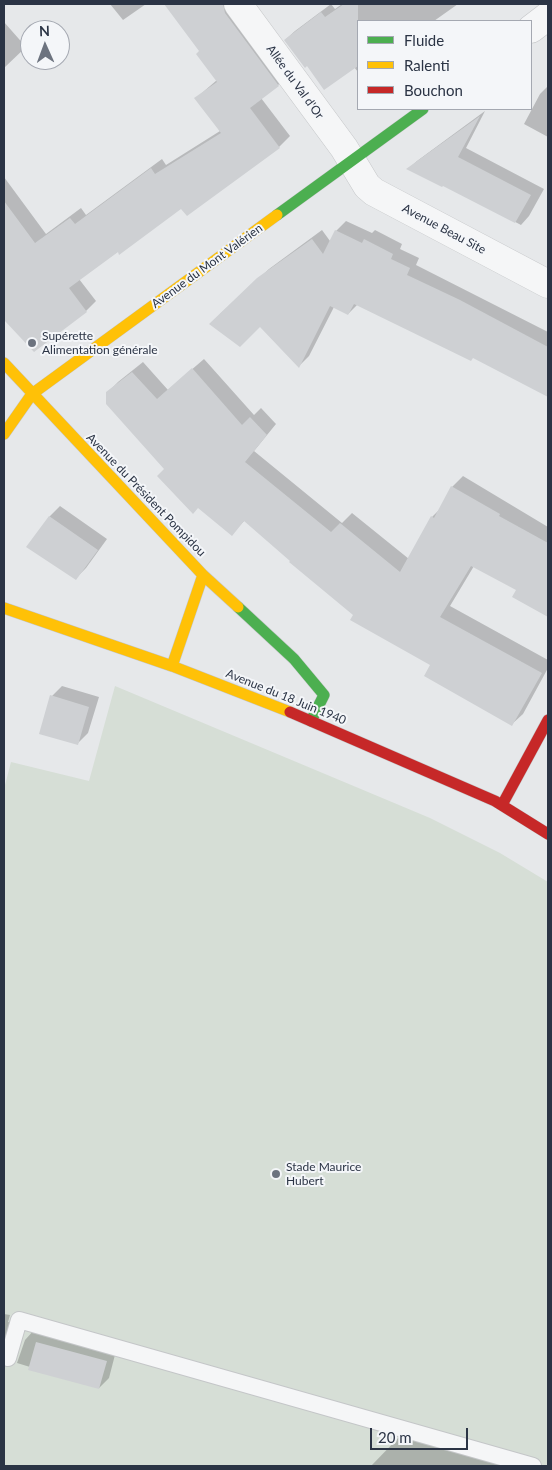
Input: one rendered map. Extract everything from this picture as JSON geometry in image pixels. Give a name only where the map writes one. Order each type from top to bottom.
[{"type":"street","name":"Allée du Val d'Or","points":[[238,4],[344,148],[351,161]]},
{"type":"street","points":[[532,28],[548,16]]},
{"type":"street","name":"Avenue du Mont Valérien","points":[[4,434],[32,394],[422,110]]},
{"type":"street","name":"Avenue Beau Site","points":[[351,161],[366,186],[374,192],[548,284]]},
{"type":"street","name":"Avenue du Président Pompidou","points":[[4,364],[203,575],[172,666]]},
{"type":"street","points":[[203,575],[294,659],[324,695],[311,721]]},
{"type":"street","name":"Avenue du 18 Juin 1940","points":[[4,608],[172,666],[311,721],[502,805],[548,834]]},
{"type":"street","points":[[502,805],[548,720]]},
{"type":"lane","points":[[8,1358],[19,1320],[533,1466]]},
{"type":"shaded area","name":"Stade Maurice Hubert","points":[[115,686],[430,818],[500,853],[548,882],[548,1466],[4,1466],[4,789],[11,762],[89,781]]},
{"type":"building","points":[[164,4],[223,4],[225,13],[279,86],[250,108],[280,148],[187,216],[181,209],[119,255],[118,252],[69,288],[87,312],[34,352],[4,320],[4,201],[35,243],[70,218],[75,224],[151,168],[155,174],[221,133],[194,98],[217,82],[196,54],[199,51]]},
{"type":"building","points":[[344,4],[358,4],[357,67],[324,90],[307,66],[305,68],[284,40],[321,12],[325,17]]},
{"type":"building","points":[[480,116],[458,157],[531,195],[515,223],[406,169]]},
{"type":"building","points":[[335,230],[362,243],[364,239],[393,254],[391,259],[410,268],[407,275],[460,300],[548,347],[548,397],[473,358],[471,361],[354,304],[348,315],[330,306],[299,368],[260,327],[240,347],[209,324],[257,278],[312,239],[323,254]]},
{"type":"building","points":[[192,368],[242,425],[250,417],[267,435],[245,462],[331,532],[340,523],[400,572],[431,516],[434,518],[451,486],[500,514],[499,516],[548,543],[548,617],[512,597],[516,590],[471,566],[440,617],[542,673],[512,726],[424,676],[430,665],[350,620],[353,615],[289,562],[244,521],[232,536],[198,508],[193,514],[157,476],[164,469],[106,404],[106,392],[132,372],[157,399]]},
{"type":"building","points":[[49,516],[98,550],[76,580],[26,547]]},
{"type":"building","points":[[50,695],[89,707],[78,745],[39,734]]},
{"type":"building","points":[[36,1342],[107,1361],[99,1389],[28,1370]]},
{"type":"traffic: fast","points":[[277,215],[422,110]]},
{"type":"traffic: fast","points":[[238,607],[294,659],[324,695],[311,721]]},
{"type":"traffic: slow","points":[[4,434],[32,394],[277,215]]},
{"type":"traffic: slow","points":[[4,363],[203,575],[238,607]]},
{"type":"traffic: slow","points":[[172,666],[203,575]]},
{"type":"traffic: slow","points":[[4,608],[172,666],[290,712]]},
{"type":"traffic: jam","points":[[290,712],[495,801],[548,834]]},
{"type":"traffic: jam","points":[[502,805],[548,720]]},
{"type":"place","name":"Supérette Alimentation générale","points":[[32,343]]},
{"type":"place","name":"Stade Maurice Hubert","points":[[276,1174]]}]
